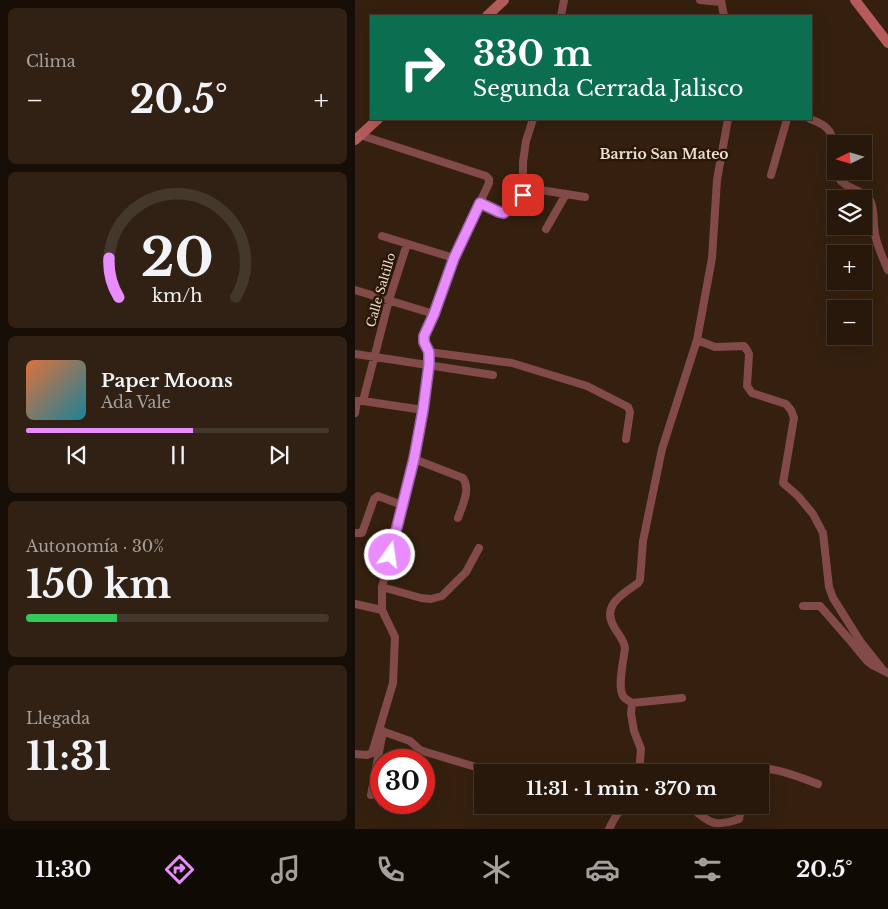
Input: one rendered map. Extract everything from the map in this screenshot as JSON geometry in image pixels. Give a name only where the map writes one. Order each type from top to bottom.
[{"type":"street","points":[[488,15],[504,0]]},
{"type":"street","points":[[561,15],[564,0]]},
{"type":"street","points":[[700,0],[721,1],[724,15]]},
{"type":"street","points":[[855,0],[888,43]]},
{"type":"street","points":[[357,138],[377,120]]},
{"type":"street","points":[[523,195],[523,162],[526,141],[533,120]]},
{"type":"street","points":[[682,698],[633,703],[625,698],[621,688],[625,648],[624,643],[612,624],[610,612],[613,601],[640,580],[643,541],[662,449],[697,340],[712,258],[717,180],[728,120]]},
{"type":"street","points":[[771,175],[787,120]]},
{"type":"street","points":[[812,120],[825,126],[831,134],[835,171],[838,178],[843,184],[863,193],[870,200],[873,209],[874,233],[888,270]]},
{"type":"street","points":[[357,138],[486,176],[489,180],[454,258],[424,336],[424,342],[429,352],[429,365],[423,410],[414,459],[381,588],[382,610],[395,637],[393,683],[378,749]]},
{"type":"street","points":[[480,203],[504,213],[529,190],[533,189],[585,197]]},
{"type":"street","points":[[546,229],[566,194]]},
{"type":"street","points":[[382,236],[454,258]]},
{"type":"street","name":"Calle Saltillo","points":[[355,413],[374,357],[389,300],[407,244]]},
{"type":"street","points":[[355,290],[434,314]]},
{"type":"street","points":[[697,340],[715,347],[744,346],[749,354],[747,386],[749,390],[752,393],[787,404],[791,410],[794,418],[783,484],[798,496],[813,514],[823,533],[829,587],[833,598],[860,641],[886,671]]},
{"type":"street","points":[[429,352],[512,364],[587,386],[628,407],[630,412],[626,439]]},
{"type":"street","points":[[355,354],[493,375]]},
{"type":"street","points":[[358,401],[423,410]]},
{"type":"street","points":[[414,459],[463,478],[467,483],[458,518]]},
{"type":"street","points":[[355,533],[362,533],[374,499],[378,496],[402,506]]},
{"type":"street","points":[[381,588],[421,598],[431,599],[442,596],[466,572],[479,548]]},
{"type":"street","points":[[355,604],[382,610]]},
{"type":"street","points":[[803,606],[820,606],[867,661],[886,671]]},
{"type":"street","points":[[633,703],[631,714],[634,731],[641,749],[640,764]]},
{"type":"street","points":[[355,754],[367,755],[372,753],[381,730]]},
{"type":"street","points":[[381,730],[410,741],[426,752],[474,766]]},
{"type":"street","points":[[769,770],[818,784]]},
{"type":"street","points":[[609,829],[616,814]]},
{"type":"street","points":[[698,814],[709,826],[714,828],[723,828],[731,824],[739,819],[740,814]]},
{"type":"district","name":"Barrio San Mateo","points":[[664,154]]},
{"type":"route","points":[[390,555],[414,459],[423,410],[429,365],[429,352],[424,342],[424,336],[454,258],[480,203],[504,213],[523,195]]}]
